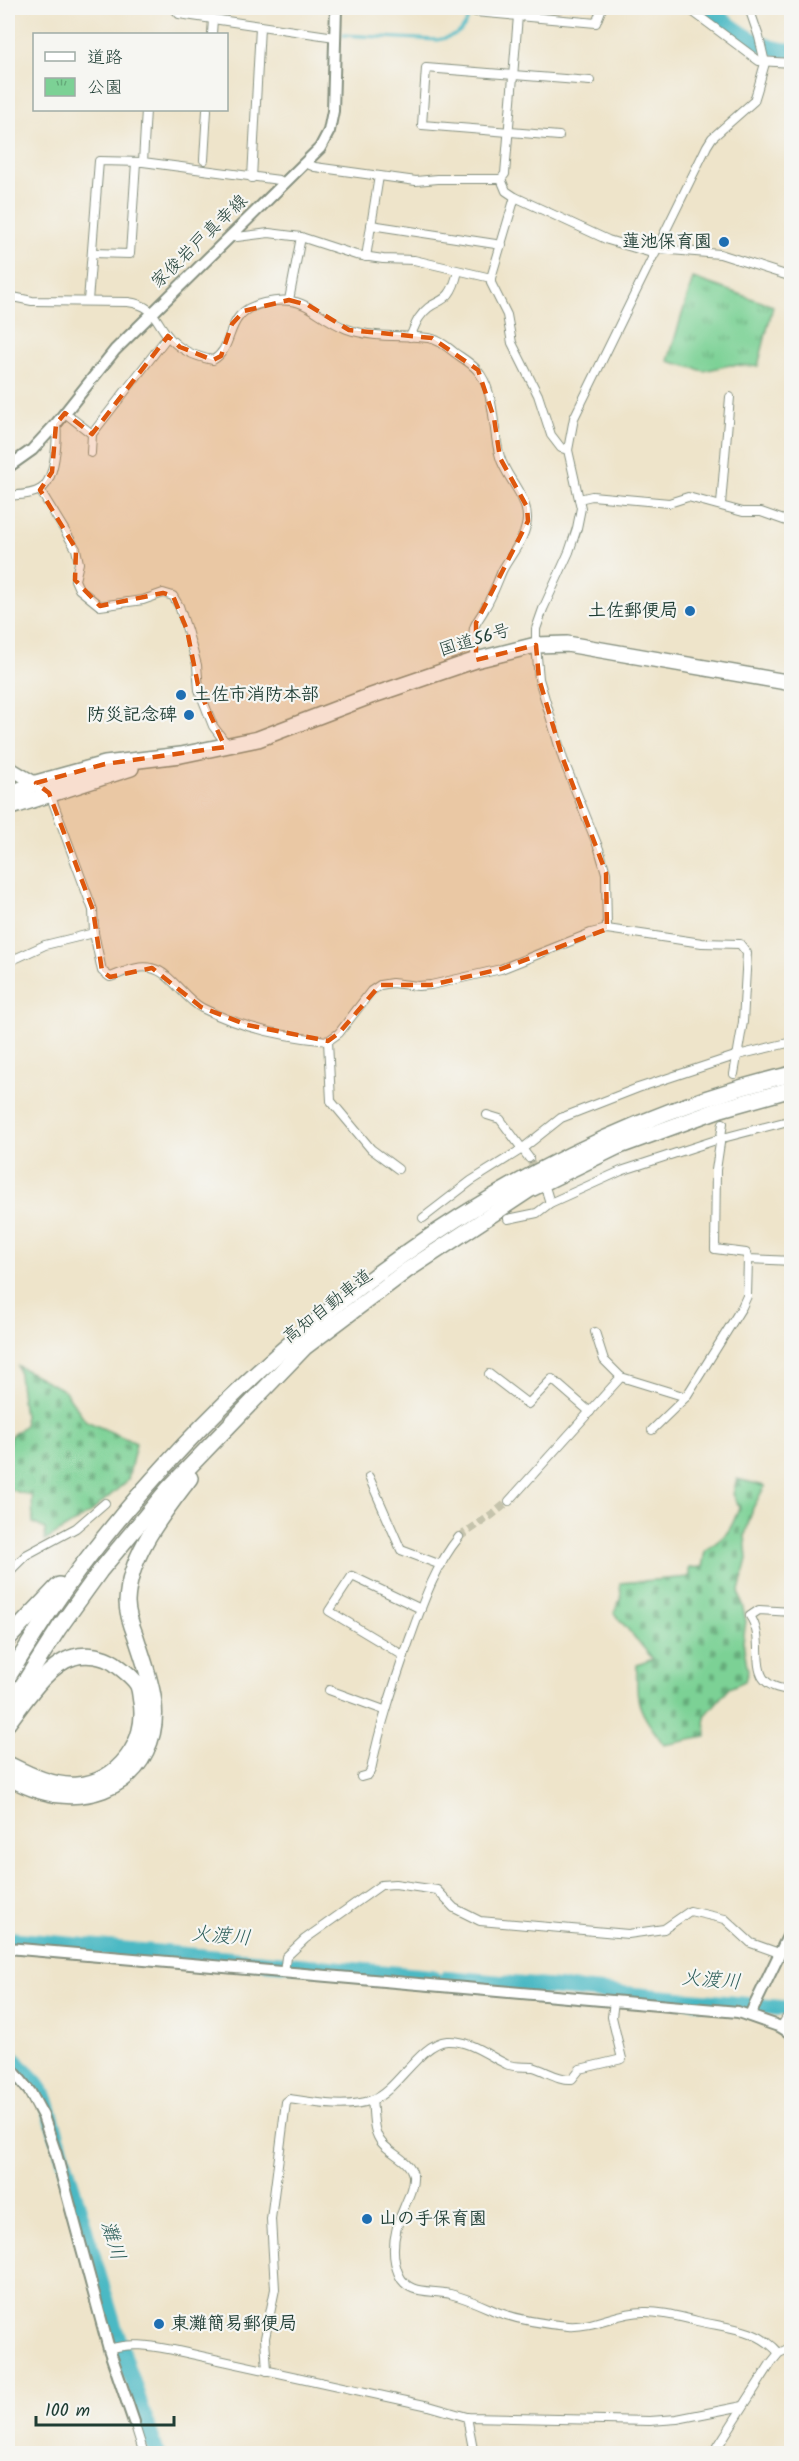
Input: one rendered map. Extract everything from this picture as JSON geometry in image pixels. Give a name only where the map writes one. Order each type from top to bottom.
[{"type":"highway","name":"国道56号","points":[[181,755],[229,747],[258,739],[368,697],[476,660],[536,645],[567,644],[792,683]]},
{"type":"highway","points":[[8,795],[36,783],[105,764],[181,755]]},
{"type":"highway","points":[[8,808],[49,793],[181,755]]},
{"type":"highway","name":"高知自動車道","points":[[8,1677],[44,1619],[87,1559],[154,1478],[223,1406],[296,1338],[408,1254],[524,1179],[614,1133],[717,1095],[792,1074]]},
{"type":"highway","name":"高知自動車道","points":[[8,1708],[59,1628],[100,1571],[228,1425],[305,1347],[406,1271],[529,1190],[617,1147],[721,1109],[792,1089]]},
{"type":"highway","points":[[8,1777],[40,1792],[62,1796],[86,1796],[113,1786],[129,1775],[141,1762],[156,1723],[154,1698],[127,1604],[132,1573],[158,1520],[187,1482],[305,1347]]},
{"type":"highway","points":[[8,1639],[87,1559]]},
{"type":"highway","points":[[8,1723],[43,1677],[74,1657],[106,1658],[124,1670],[138,1685],[142,1712],[138,1741],[117,1770],[77,1785],[60,1784],[33,1776],[8,1764]]},
{"type":"main road","points":[[8,767],[49,793]]},
{"type":"street","points":[[174,8],[179,14],[335,37]]},
{"type":"street","name":"家俊岩戸真幸線","points":[[8,467],[32,450],[56,424],[115,350],[152,312],[320,148],[329,131],[333,111],[336,8]]},
{"type":"street","points":[[476,8],[475,12],[596,23],[603,8]]},
{"type":"street","points":[[688,8],[741,49],[764,59],[792,63]]},
{"type":"street","points":[[607,929],[606,873],[599,849],[562,759],[539,679],[537,629],[543,609],[569,552],[581,508],[568,450],[574,418],[712,138],[754,101],[764,59],[749,8]]},
{"type":"street","points":[[501,179],[505,174],[518,16]]},
{"type":"street","points":[[212,33],[213,19]]},
{"type":"street","points":[[252,178],[260,27]]},
{"type":"street","points":[[559,136],[422,125],[426,68],[590,81]]},
{"type":"street","points":[[92,253],[130,254],[146,111]]},
{"type":"street","points":[[204,160],[207,111]]},
{"type":"street","points":[[88,301],[99,161],[139,162],[279,180],[284,183]]},
{"type":"street","points":[[305,163],[315,167],[416,181],[501,179]]},
{"type":"street","points":[[366,256],[379,176]]},
{"type":"street","points":[[501,179],[506,191],[515,197],[608,240],[656,251],[720,254],[792,277]]},
{"type":"street","points":[[515,197],[491,283],[507,315],[512,343],[538,395],[551,435],[561,448],[568,450]]},
{"type":"street","points":[[371,225],[502,245]]},
{"type":"street","points":[[231,235],[237,237],[269,233],[301,237],[383,260],[414,260],[491,278]]},
{"type":"street","points":[[289,300],[301,237]]},
{"type":"street","points":[[410,337],[418,319],[426,311],[449,297],[458,271]]},
{"type":"street","points":[[8,296],[32,301],[142,304],[152,312],[168,336],[180,347],[201,358],[213,360],[221,356],[232,324],[244,311],[263,303],[289,300],[308,305],[325,319],[349,330],[432,338],[478,370],[486,387],[494,418],[500,458],[526,507],[528,521],[473,631],[476,660]]},
{"type":"street","points":[[91,453],[92,434],[168,336]]},
{"type":"street","points":[[721,504],[730,398]]},
{"type":"street","points":[[65,413],[92,434]]},
{"type":"street","points":[[8,496],[40,490],[48,482],[58,437],[56,424]]},
{"type":"street","points":[[40,490],[76,549],[79,563],[75,580],[79,589],[100,606],[143,600],[164,593],[172,597],[179,606],[197,665],[199,690],[213,726],[229,747]]},
{"type":"street","points":[[579,498],[592,496],[669,503],[688,498],[721,504],[743,512],[761,512],[792,523]]},
{"type":"street","points":[[49,793],[93,910],[94,933],[102,970],[110,976],[141,967],[152,968],[162,973],[201,1007],[247,1025],[327,1041],[339,1033],[371,991],[380,985],[392,983],[425,986],[501,969],[591,933],[607,929],[702,943],[740,945],[747,953],[743,1022],[734,1074]]},
{"type":"street","points":[[8,962],[45,945],[94,933]]},
{"type":"street","points":[[327,1041],[331,1101],[370,1149],[398,1169]]},
{"type":"street","points":[[423,1218],[471,1181],[522,1149],[561,1118],[638,1088],[738,1055],[792,1042]]},
{"type":"street","points":[[487,1115],[500,1119],[529,1158]]},
{"type":"street","points":[[508,1219],[537,1213],[550,1203],[621,1172],[719,1139],[792,1120]]},
{"type":"street","points":[[652,1430],[686,1397],[747,1296],[748,1259],[746,1253],[715,1249],[716,1170],[723,1123]]},
{"type":"street","points":[[546,1190],[550,1203]]},
{"type":"street","points":[[748,1259],[792,1261]]},
{"type":"street","points":[[595,1332],[604,1360],[621,1377],[686,1397]]},
{"type":"street","points":[[489,1374],[528,1404],[552,1379],[590,1412]]},
{"type":"street","points":[[509,1501],[621,1377]]},
{"type":"street","points":[[369,1476],[401,1550],[441,1565]]},
{"type":"street","points":[[8,1573],[26,1555],[76,1528],[105,1503]]},
{"type":"street","points":[[361,1777],[368,1775],[371,1770],[384,1710],[421,1609],[446,1553],[459,1537]]},
{"type":"street","points":[[404,1656],[329,1611],[352,1576],[421,1609]]},
{"type":"street","points":[[792,1612],[759,1610],[750,1616],[758,1633],[758,1669],[762,1678],[777,1689],[792,1690]]},
{"type":"street","points":[[329,1690],[384,1710]]},
{"type":"street","points":[[284,1973],[286,1957],[305,1938],[381,1885],[395,1884],[437,1890],[454,1908],[480,1921],[628,1934],[664,1929],[690,1911],[725,1919],[751,1943],[779,1953]]},
{"type":"street","points":[[8,1948],[738,2012],[752,2008],[791,1931]]},
{"type":"street","points":[[267,2371],[265,2338],[275,2289],[271,2219],[286,2102],[290,2099],[318,2104],[352,2104],[372,2100],[386,2092],[404,2072],[434,2046],[446,2041],[465,2043],[509,2066],[534,2068],[563,2080],[572,2079],[580,2069],[622,2059],[612,2017],[614,2001]]},
{"type":"street","points":[[752,2008],[792,2034]]},
{"type":"street","points":[[781,2027],[788,2017],[792,2017]]},
{"type":"street","points":[[8,2064],[30,2092],[43,2116],[56,2154],[109,2348],[144,2454]]},
{"type":"street","points":[[372,2100],[374,2127],[381,2142],[410,2165],[413,2176],[411,2191],[393,2238],[399,2274],[408,2288],[447,2293],[468,2298],[507,2315],[569,2326],[588,2325],[642,2312],[681,2317],[736,2328],[766,2340],[779,2353]]},
{"type":"street","points":[[109,2348],[140,2345],[173,2350],[429,2406],[467,2417],[657,2421],[743,2406]]},
{"type":"street","points":[[713,2454],[779,2353],[792,2347]]},
{"type":"street","points":[[467,2417],[474,2454]]},
{"type":"highlighted area","points":[[289,300],[308,305],[349,330],[432,338],[478,370],[494,418],[500,458],[527,507],[528,521],[476,623],[476,660],[536,645],[539,679],[563,759],[606,873],[607,929],[501,969],[431,985],[380,985],[339,1033],[328,1041],[247,1025],[201,1007],[152,968],[110,977],[102,971],[93,910],[49,793],[36,783],[105,764],[225,747],[199,690],[187,630],[173,596],[163,593],[100,606],[75,580],[76,549],[40,490],[52,472],[56,424],[65,413],[92,434],[168,336],[180,347],[213,360],[221,356],[232,324],[244,311]]},
{"type":"green space","points":[[693,278],[773,306],[758,366],[730,365],[704,371],[668,361]]},
{"type":"green space","points":[[18,1366],[65,1391],[86,1421],[136,1443],[128,1480],[90,1513],[45,1541],[45,1529],[33,1523],[32,1496],[8,1489],[10,1437],[25,1425]]},
{"type":"green space","points":[[737,1479],[765,1486],[753,1508],[745,1535],[747,1559],[739,1591],[746,1621],[743,1642],[748,1671],[745,1681],[729,1688],[705,1716],[706,1737],[664,1745],[644,1716],[638,1700],[637,1665],[653,1659],[614,1613],[621,1597],[620,1583],[689,1577],[689,1568],[702,1567],[705,1551],[727,1533],[736,1515],[739,1507],[733,1494]]},
{"type":"waterway","points":[[343,35],[437,40],[461,31],[467,22],[471,8]]},
{"type":"waterway","points":[[707,8],[736,30],[757,42],[792,51]]},
{"type":"waterway","name":"火渡川","points":[[8,1939],[432,1977]]},
{"type":"waterway","name":"火渡川","points":[[447,1978],[792,2009]]},
{"type":"waterway","name":"灘川","points":[[8,2053],[37,2084],[46,2099],[114,2326],[157,2454]]},
{"type":"tunnel","points":[[529,1158],[538,1176]]},
{"type":"tunnel","points":[[459,1537],[509,1501]]},
{"type":"place","name":"蓮池保育園","points":[[724,242]]},
{"type":"place","name":"土佐郵便局","points":[[690,611]]},
{"type":"place","name":"土佐市消防本部","points":[[181,695]]},
{"type":"place","name":"防災記念碑","points":[[189,715]]},
{"type":"place","name":"山の手保育園","points":[[367,2219]]},
{"type":"place","name":"東灘簡易郵便局","points":[[159,2324]]}]
